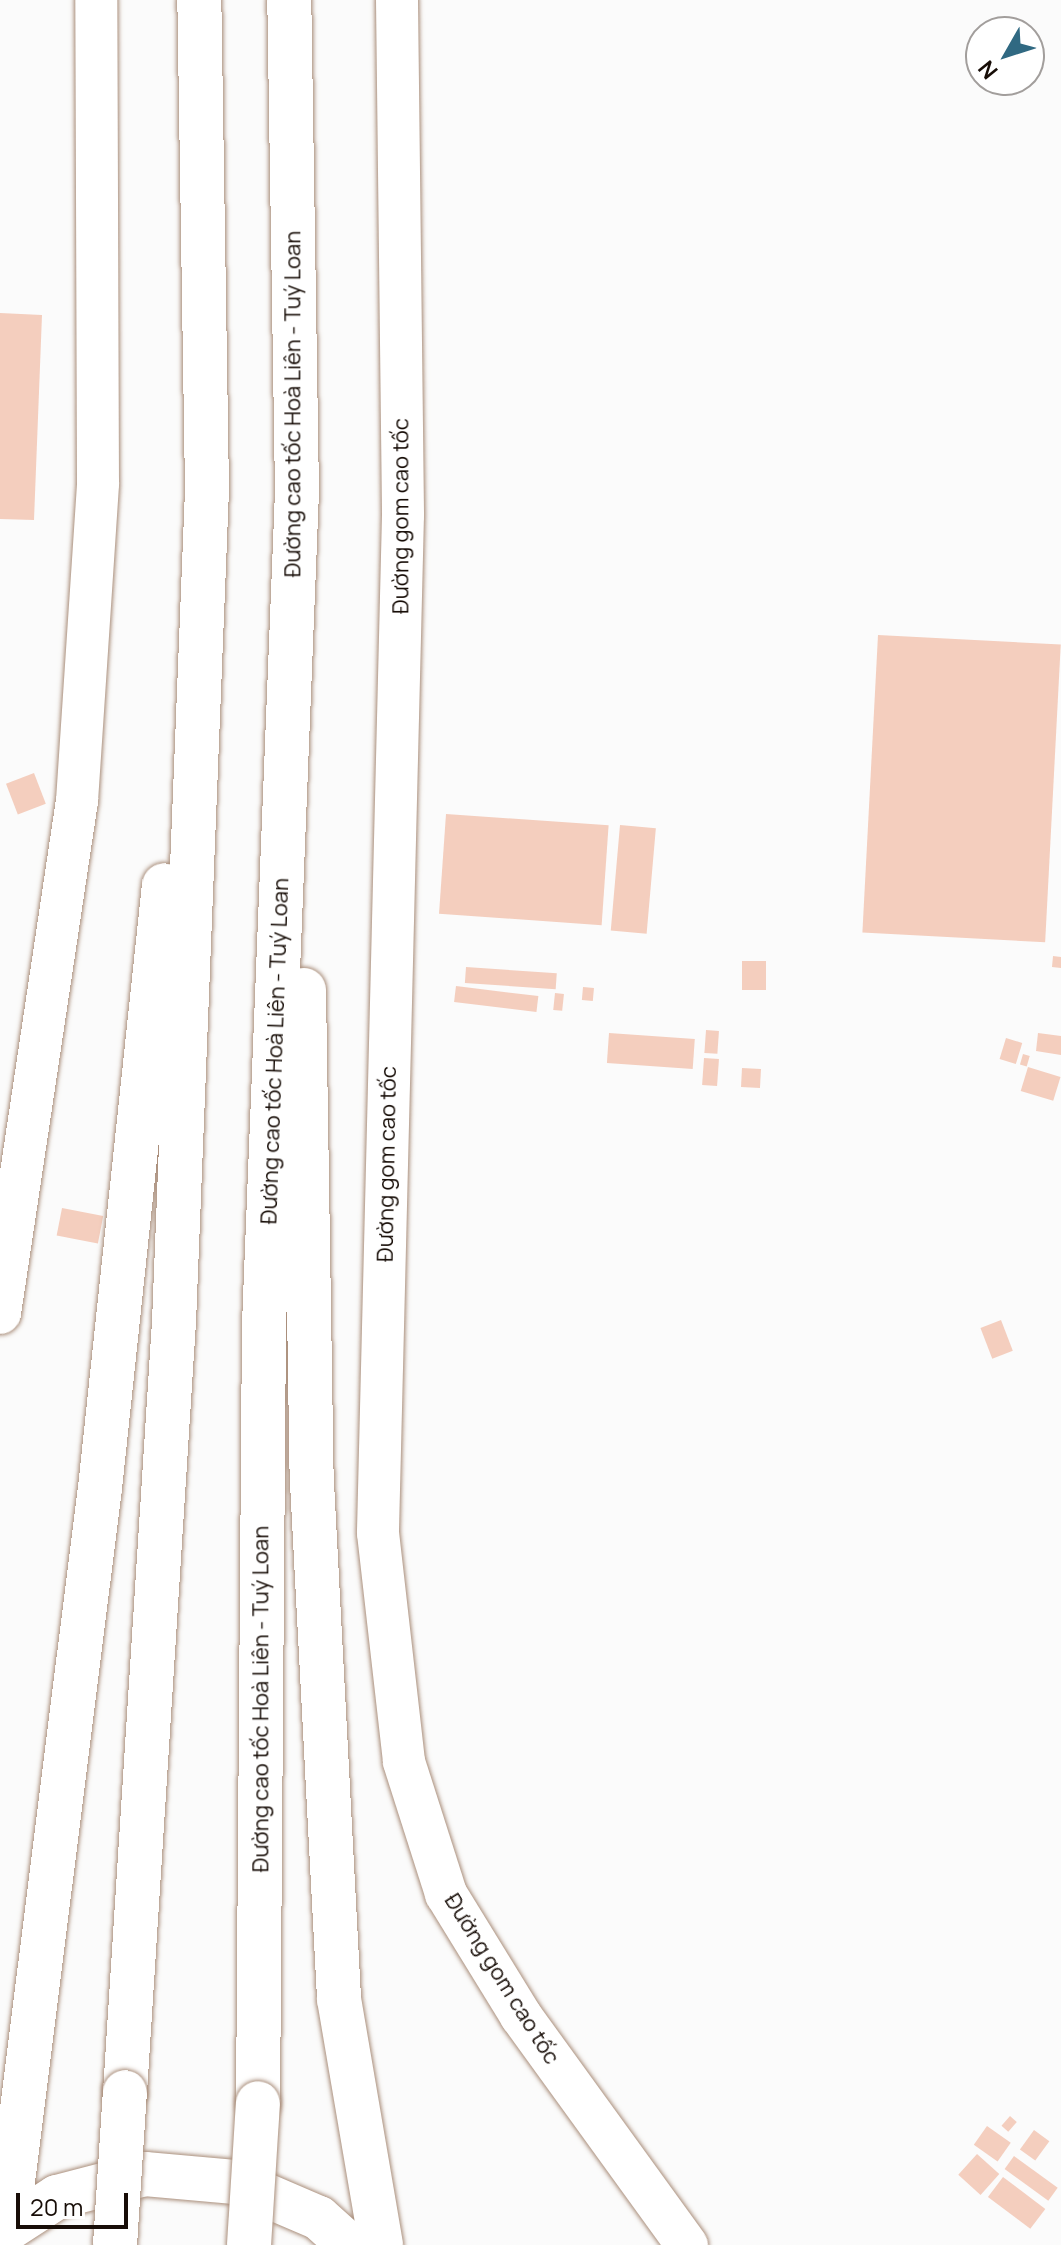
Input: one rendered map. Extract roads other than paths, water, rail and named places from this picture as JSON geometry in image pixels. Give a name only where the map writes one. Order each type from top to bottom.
[{"type":"main road","points":[[0,1313],[77,801],[98,483],[96,0]]},
{"type":"main road","points":[[115,2245],[174,1322],[207,489],[199,0]]},
{"type":"main road","name":"Đường cao tốc Hoà Liên - Tuý Loan","points":[[249,2245],[258,2103],[264,1324],[297,492],[289,0]]},
{"type":"main road","name":"Đường gom cao tốc","points":[[397,0],[403,515],[378,1533],[404,1762],[446,1894],[521,2016],[687,2245]]},
{"type":"main road","points":[[2,2231],[100,1488],[207,489]]},
{"type":"main road","points":[[297,492],[312,1483],[339,1999],[381,2245]]},
{"type":"main road","points":[[2,2231],[57,2197],[145,2174],[235,2182],[319,2218],[349,2245]]}]
